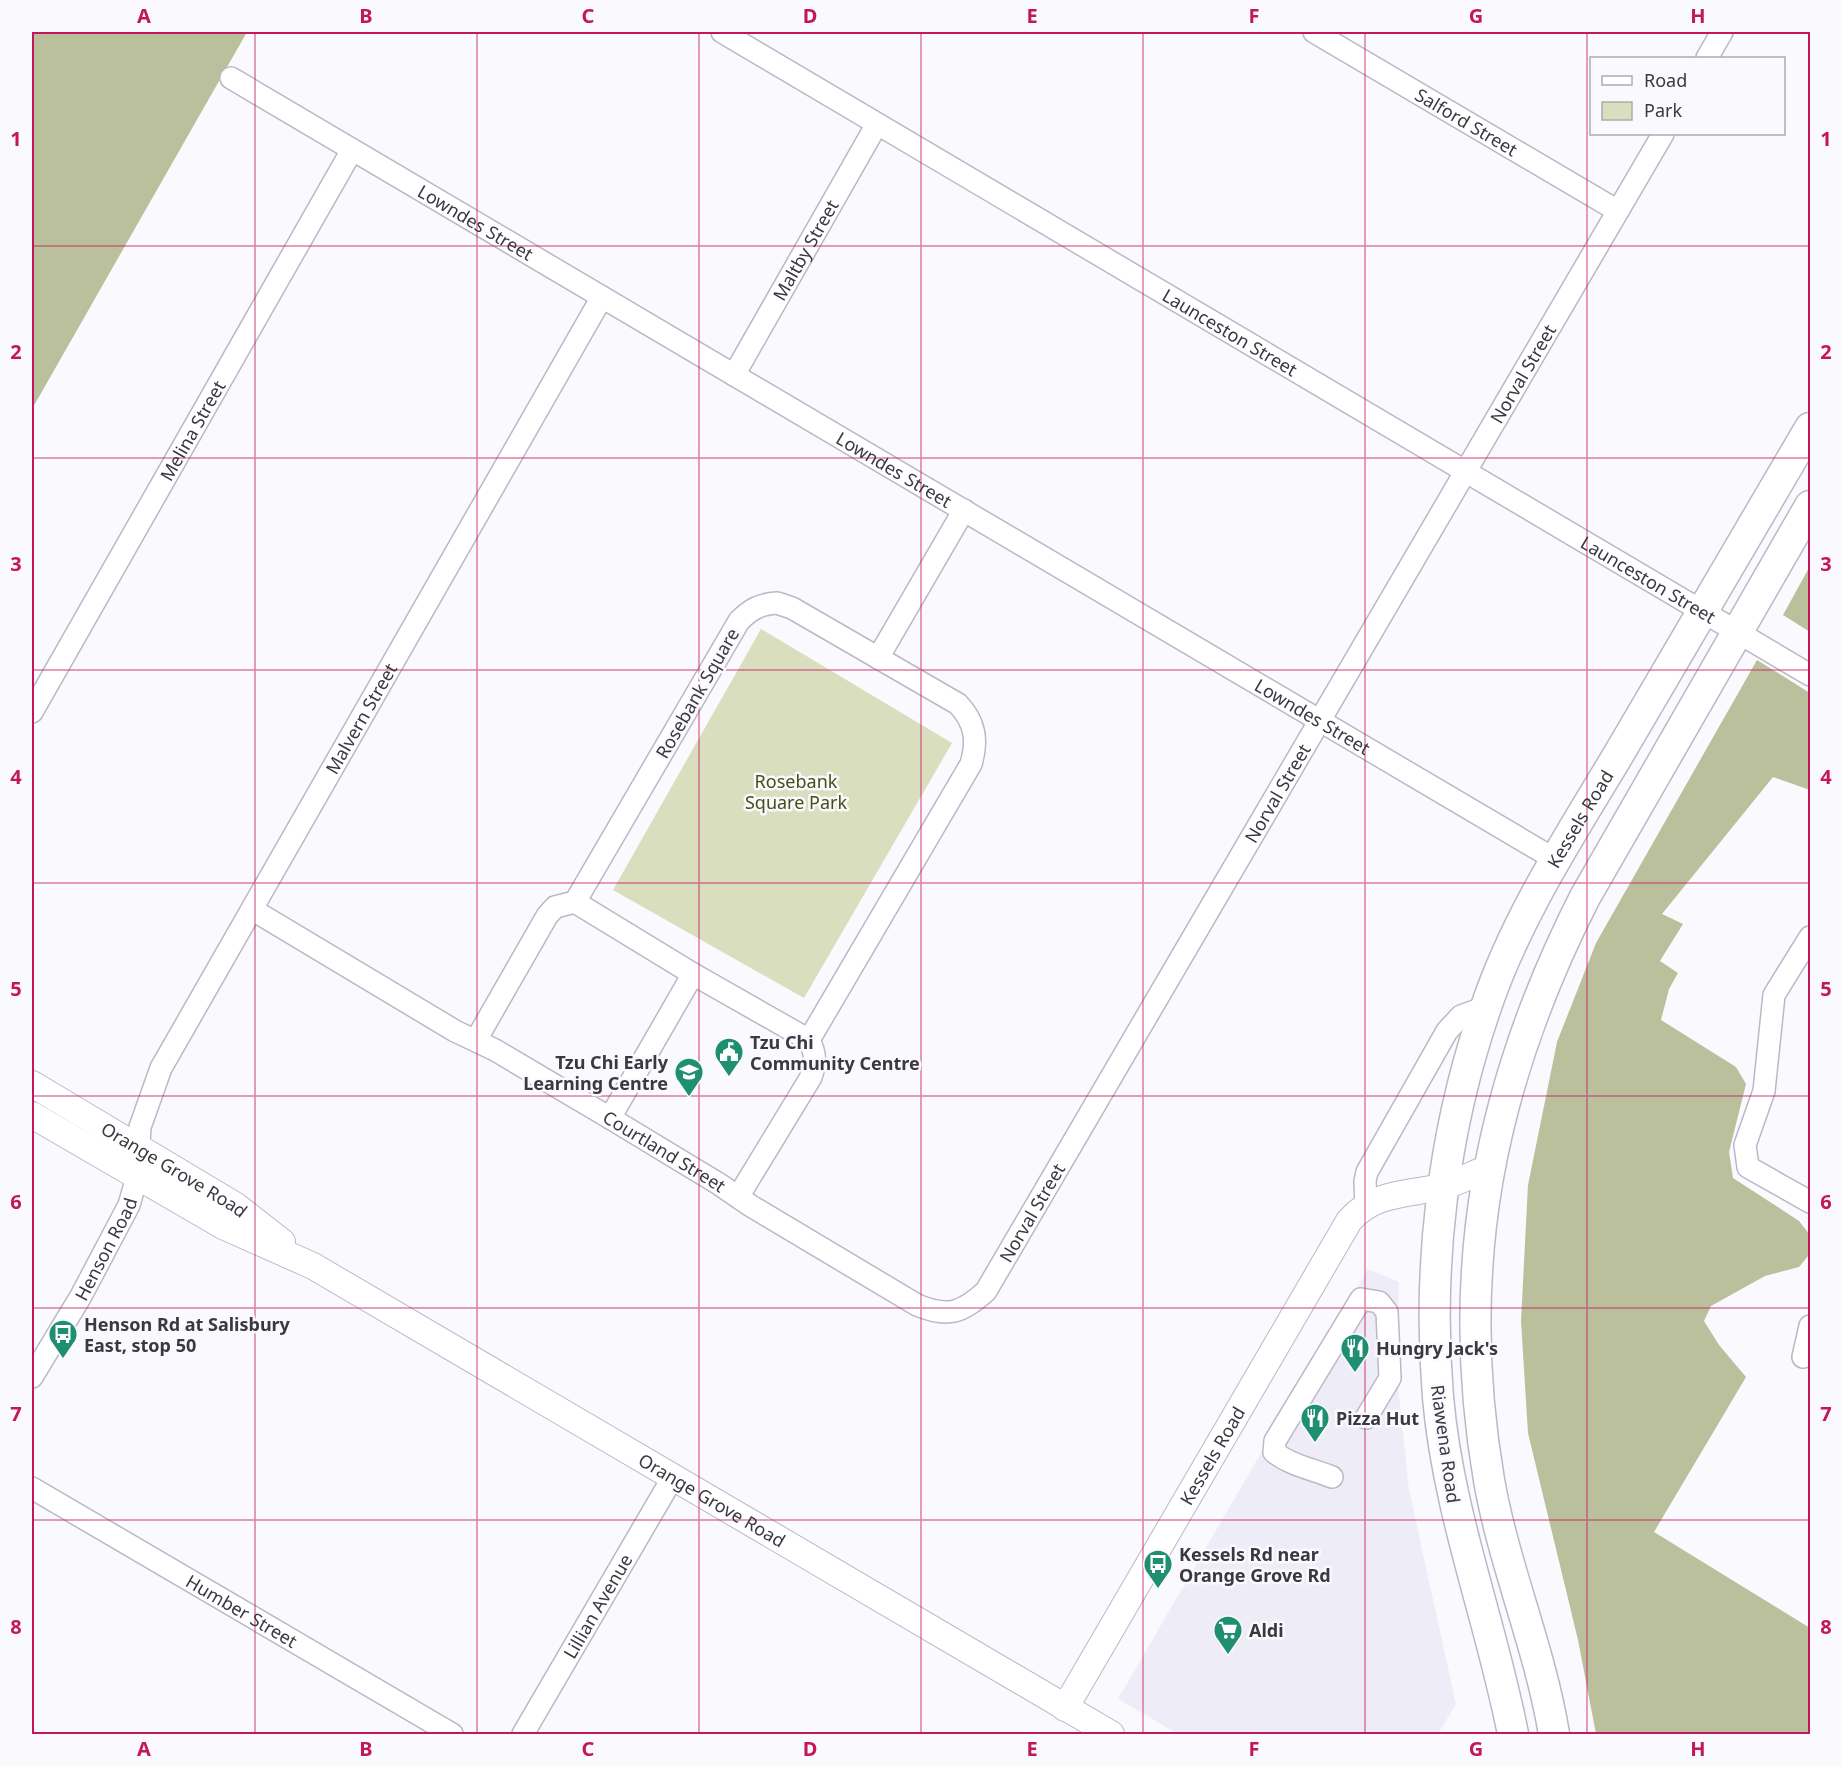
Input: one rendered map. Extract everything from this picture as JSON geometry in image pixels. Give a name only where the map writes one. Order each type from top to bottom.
[{"type":"highway","name":"Kessels Road","points":[[1486,1007],[1524,919],[1556,860],[1810,428]]},
{"type":"highway","points":[[1488,1168],[1514,1063],[1557,951],[1585,897],[1810,506]]},
{"type":"highway","name":"Riawena Road","points":[[1486,1007],[1458,1109],[1445,1186],[1436,1267],[1434,1312],[1438,1400],[1454,1502],[1498,1660],[1514,1734]]},
{"type":"highway","name":"Riawena Road","points":[[1488,1168],[1477,1275],[1476,1325],[1482,1428],[1489,1482],[1554,1734]]},
{"type":"main road","name":"Orange Grove Road","points":[[32,1084],[236,1206],[313,1266]]},
{"type":"main road","name":"Orange Grove Road","points":[[32,1115],[223,1226],[313,1266],[1111,1734]]},
{"type":"main road","name":"Kessels Road","points":[[1065,1708],[1342,1232],[1366,1206],[1394,1194],[1445,1186],[1488,1168]]},
{"type":"street","name":"Launceston Street","points":[[722,32],[1704,610],[1810,675]]},
{"type":"street","name":"Salford Street","points":[[1314,32],[1618,211]]},
{"type":"street","points":[[1708,57],[1722,32]]},
{"type":"street","name":"Lowndes Street","points":[[231,78],[1556,860]]},
{"type":"street","name":"Maltby Street","points":[[734,375],[878,124]]},
{"type":"street","name":"Norval Street","points":[[952,1312],[970,1306],[986,1291],[1662,135]]},
{"type":"street","name":"Melina Street","points":[[32,712],[352,150]]},
{"type":"street","name":"Malvern Street","points":[[139,1147],[142,1118],[161,1068],[602,297]]},
{"type":"street","points":[[878,658],[964,510]]},
{"type":"street","name":"Rosebank Square","points":[[575,902],[739,621],[750,610],[763,604],[777,603],[792,608],[958,704],[968,715],[975,733],[975,750],[971,764],[809,1041]]},
{"type":"street","points":[[476,1040],[547,916],[555,907],[575,902],[809,1041],[814,1051],[816,1064],[811,1077],[738,1197]]},
{"type":"street","name":"Courtland Street","points":[[253,910],[455,1030],[610,1118],[917,1305],[934,1312],[952,1312]]},
{"type":"street","points":[[1810,937],[1774,995],[1764,1091],[1745,1145],[1748,1167],[1810,1202]]},
{"type":"street","points":[[610,1118],[693,974]]},
{"type":"street","points":[[1366,1206],[1367,1172],[1447,1031],[1461,1016],[1486,1007]]},
{"type":"street","name":"Henson Road","points":[[32,1377],[115,1234],[129,1205],[136,1177],[139,1147]]},
{"type":"street","points":[[1332,1477],[1305,1466],[1286,1462],[1274,1452],[1275,1441],[1361,1299],[1379,1302],[1388,1312],[1389,1378],[1366,1418]]},
{"type":"street","points":[[1803,1358],[1810,1326]]},
{"type":"street","name":"Lillian Avenue","points":[[523,1734],[673,1477]]},
{"type":"street","name":"Humber Street","points":[[32,1488],[452,1734]]},
{"type":"shaded area","points":[[1368,1269],[1399,1282],[1396,1368],[1409,1490],[1456,1704],[1438,1734],[1178,1734],[1118,1699]]},
{"type":"green space","points":[[32,32],[247,32],[32,409]]},
{"type":"green space","points":[[1810,566],[1810,632],[1783,615]]},
{"type":"green space","name":"Rosebank Square Park","points":[[761,629],[952,743],[804,998],[613,890]]},
{"type":"green space","points":[[1757,660],[1810,693],[1810,790],[1773,777],[1662,914],[1683,924],[1660,961],[1678,973],[1669,989],[1661,1020],[1736,1067],[1746,1084],[1729,1152],[1733,1178],[1799,1221],[1810,1235],[1808,1256],[1799,1267],[1765,1276],[1711,1306],[1704,1321],[1719,1345],[1746,1377],[1654,1532],[1810,1628],[1810,1734],[1596,1734],[1578,1640],[1528,1433],[1521,1321],[1528,1185],[1557,1042],[1596,943]]},
{"type":"place","name":"Tzu Chi Community Centre","points":[[729,1078]]},
{"type":"place","name":"Tzu Chi Early Learning Centre","points":[[689,1098]]},
{"type":"place","name":"Henson Rd at Salisbury East, stop 50","points":[[63,1360]]},
{"type":"place","name":"Hungry Jack's","points":[[1355,1374]]},
{"type":"place","name":"Pizza Hut","points":[[1315,1444]]},
{"type":"place","name":"Kessels Rd near Orange Grove Rd","points":[[1158,1590]]},
{"type":"place","name":"Aldi","points":[[1228,1656]]}]
